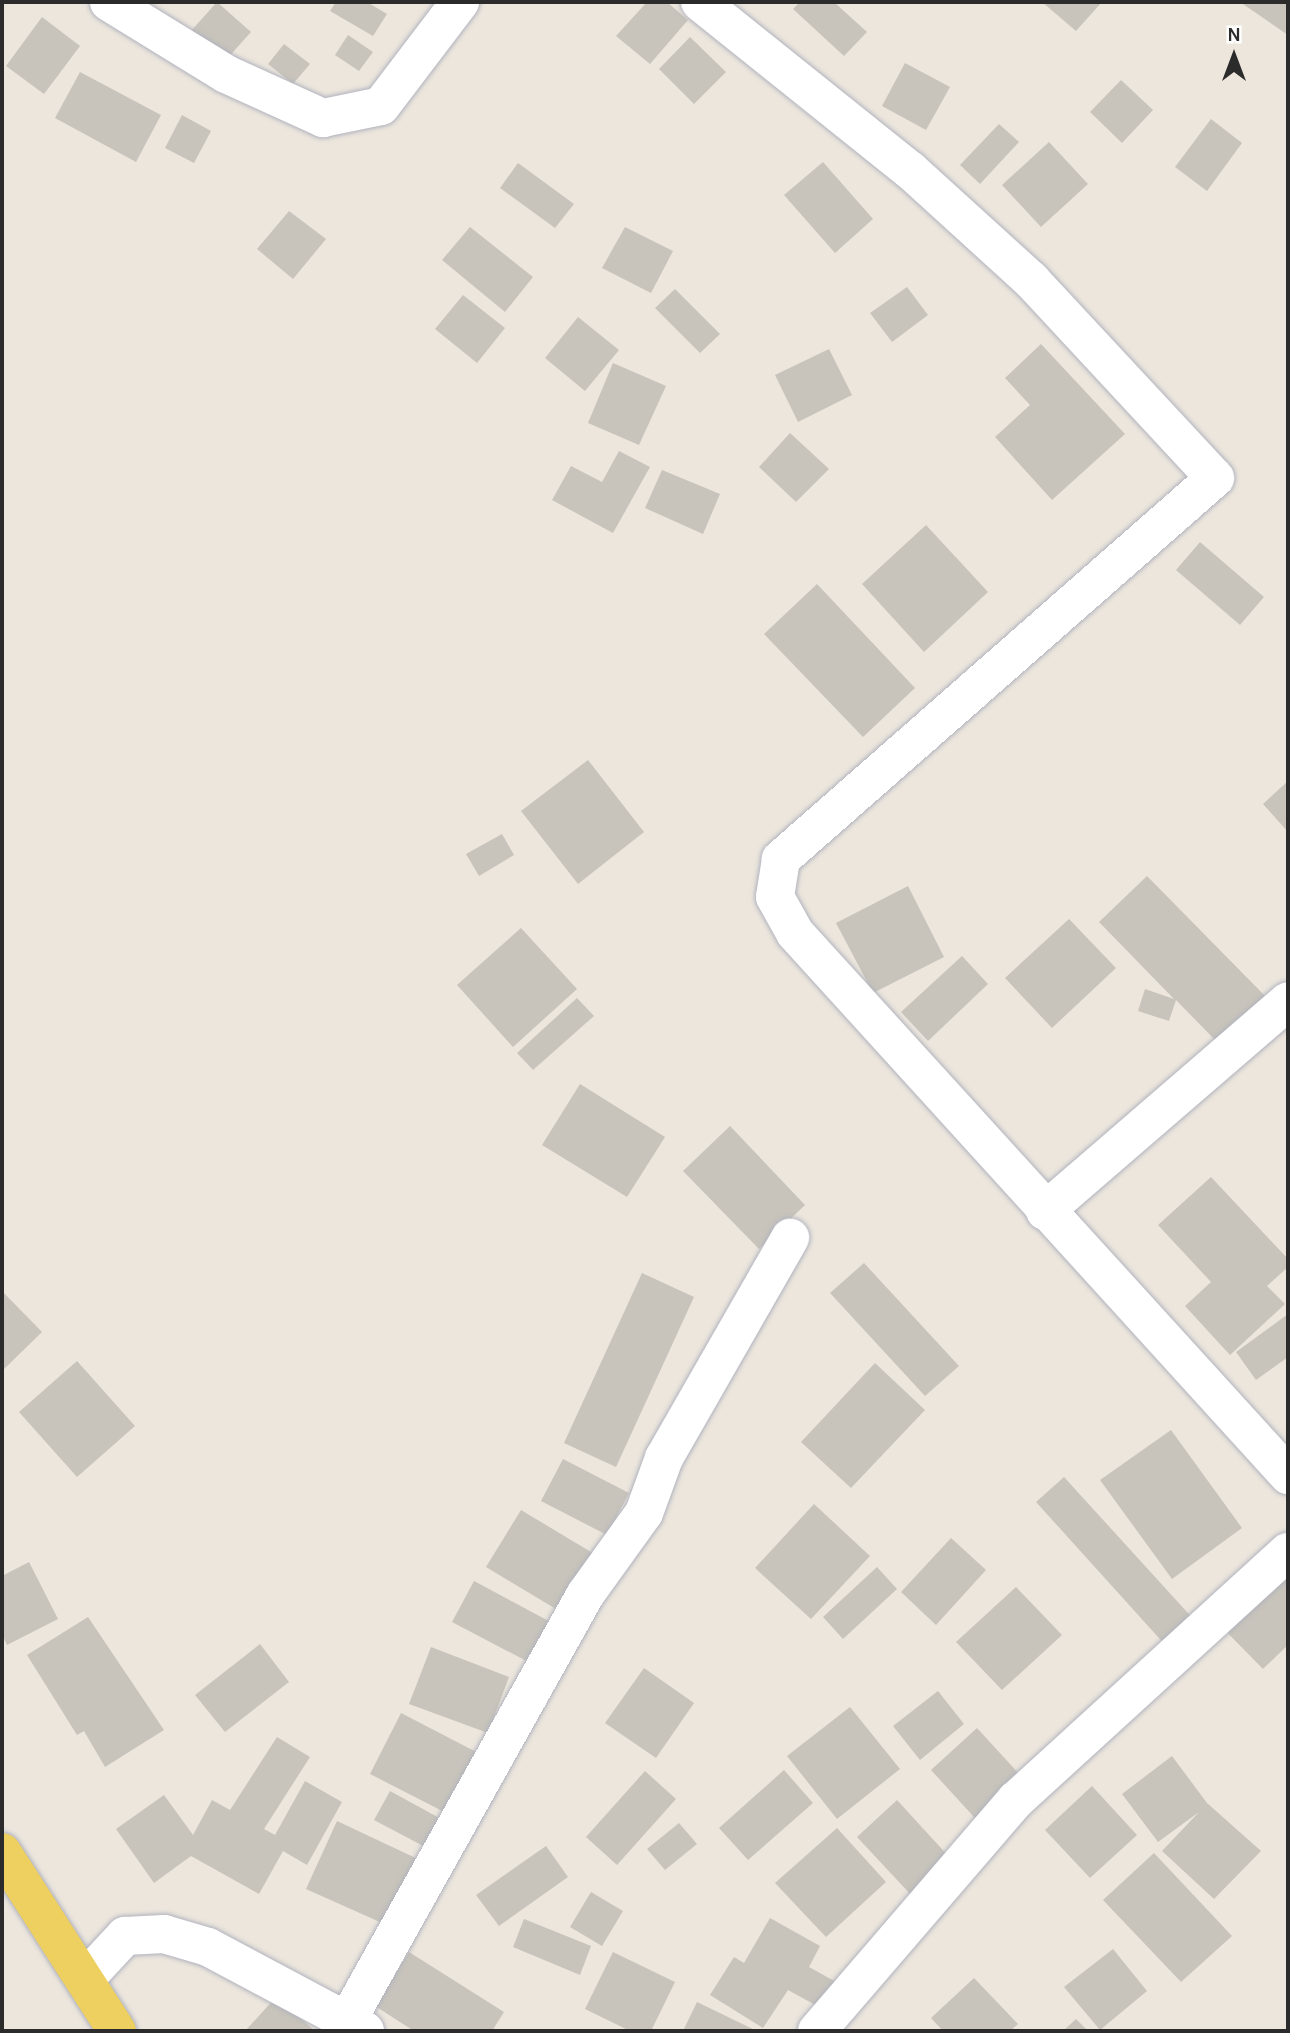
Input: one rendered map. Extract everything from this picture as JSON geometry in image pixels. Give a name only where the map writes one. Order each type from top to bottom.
[{"type":"main road","points":[[2,1852],[117,2031]]},
{"type":"street","points":[[108,2],[226,74],[323,118],[351,116],[382,106],[460,2]]},
{"type":"street","points":[[700,2],[910,170],[1031,280],[1215,478],[1005,667],[781,859],[775,875],[775,897],[795,933],[1045,1211],[1288,1475]]},
{"type":"street","points":[[1045,1211],[1288,1001]]},
{"type":"street","points":[[85,1979],[125,1936],[163,1934],[208,1947],[356,2026],[585,1595],[644,1513],[664,1458],[790,1238]]},
{"type":"street","points":[[817,2031],[1016,1800],[1288,1552]]},
{"type":"building","points":[[217,2],[251,32],[225,61],[191,31]]},
{"type":"building","points":[[336,2],[367,2],[387,14],[373,36],[330,11]]},
{"type":"building","points":[[647,2],[667,2],[688,20],[650,64],[616,36]]},
{"type":"building","points":[[800,2],[834,2],[867,32],[844,56],[793,9]]},
{"type":"building","points":[[1042,2],[1102,2],[1076,31]]},
{"type":"building","points":[[1240,2],[1288,2],[1288,35]]},
{"type":"building","points":[[42,17],[80,46],[44,94],[6,66]]},
{"type":"building","points":[[348,35],[373,52],[359,71],[335,55]]},
{"type":"building","points":[[690,37],[726,72],[694,104],[659,69]]},
{"type":"building","points":[[284,44],[310,64],[293,84],[268,64]]},
{"type":"building","points":[[905,63],[950,87],[926,130],[882,106]]},
{"type":"building","points":[[80,72],[161,115],[136,162],[55,118]]},
{"type":"building","points":[[1121,80],[1153,110],[1122,143],[1090,112]]},
{"type":"building","points":[[182,115],[211,131],[194,163],[165,148]]},
{"type":"building","points":[[1211,119],[1242,143],[1207,191],[1175,167]]},
{"type":"building","points":[[999,124],[1019,142],[980,184],[960,165]]},
{"type":"building","points":[[1049,142],[1088,184],[1041,227],[1002,185]]},
{"type":"building","points":[[823,162],[873,219],[835,253],[784,195]]},
{"type":"building","points":[[518,163],[574,204],[555,228],[500,188]]},
{"type":"building","points":[[289,211],[326,239],[293,279],[257,249]]},
{"type":"building","points":[[470,227],[533,277],[505,312],[442,260]]},
{"type":"building","points":[[625,227],[673,251],[651,293],[602,268]]},
{"type":"building","points":[[907,287],[928,315],[892,342],[870,313]]},
{"type":"building","points":[[675,289],[720,334],[700,353],[655,308]]},
{"type":"building","points":[[463,295],[505,328],[477,363],[435,329]]},
{"type":"building","points":[[578,317],[619,350],[585,391],[545,358]]},
{"type":"building","points":[[1041,344],[1125,434],[1052,500],[995,437],[1030,405],[1005,378]]},
{"type":"building","points":[[829,349],[852,395],[798,422],[775,375]]},
{"type":"building","points":[[613,363],[666,386],[639,445],[588,423]]},
{"type":"building","points":[[790,433],[829,469],[796,502],[759,467]]},
{"type":"building","points":[[619,451],[650,467],[613,533],[552,500],[571,466],[602,482]]},
{"type":"building","points":[[662,470],[720,494],[703,534],[645,508]]},
{"type":"building","points":[[926,525],[988,592],[924,652],[862,584]]},
{"type":"building","points":[[1200,542],[1264,597],[1240,625],[1176,570]]},
{"type":"building","points":[[817,584],[915,688],[863,737],[764,634]]},
{"type":"building","points":[[588,760],[644,832],[578,884],[521,811]]},
{"type":"building","points":[[1288,781],[1288,832],[1263,804]]},
{"type":"building","points":[[502,834],[514,855],[479,876],[466,854]]},
{"type":"building","points":[[1147,876],[1267,998],[1220,1045],[1176,1000],[1169,1021],[1138,1011],[1145,989],[1174,999],[1099,922]]},
{"type":"building","points":[[908,886],[944,957],[873,993],[836,923]]},
{"type":"building","points":[[1069,919],[1116,968],[1052,1028],[1005,978]]},
{"type":"building","points":[[521,928],[577,989],[513,1047],[457,985]]},
{"type":"building","points":[[962,956],[988,984],[928,1041],[901,1012]]},
{"type":"building","points":[[577,998],[594,1016],[533,1070],[517,1053]]},
{"type":"building","points":[[580,1084],[665,1137],[627,1197],[542,1145]]},
{"type":"building","points":[[730,1126],[805,1205],[759,1249],[683,1171]]},
{"type":"building","points":[[1211,1177],[1288,1259],[1288,1267],[1267,1286],[1285,1304],[1230,1355],[1185,1306],[1211,1282],[1158,1225]]},
{"type":"building","points":[[864,1263],[959,1366],[925,1396],[830,1293]]},
{"type":"building","points":[[642,1273],[694,1297],[616,1467],[564,1443]]},
{"type":"building","points":[[2,1291],[42,1332],[2,1371]]},
{"type":"building","points":[[1288,1314],[1288,1357],[1256,1380],[1236,1352]]},
{"type":"building","points":[[77,1361],[135,1426],[77,1477],[19,1412]]},
{"type":"building","points":[[875,1363],[925,1410],[851,1488],[801,1442]]},
{"type":"building","points":[[1171,1430],[1242,1528],[1172,1579],[1100,1480]]},
{"type":"building","points":[[563,1459],[629,1493],[607,1535],[541,1501]]},
{"type":"building","points":[[1064,1477],[1197,1623],[1168,1648],[1036,1502]]},
{"type":"building","points":[[814,1504],[870,1556],[811,1619],[755,1568]]},
{"type":"building","points":[[521,1510],[596,1555],[561,1612],[486,1567]]},
{"type":"building","points":[[951,1538],[986,1570],[936,1625],[901,1592]]},
{"type":"building","points":[[1288,1541],[1288,1645],[1263,1669],[1210,1615]]},
{"type":"building","points":[[29,1562],[58,1619],[7,1645],[2,1634],[2,1576]]},
{"type":"building","points":[[877,1567],[897,1589],[843,1639],[823,1617]]},
{"type":"building","points":[[474,1581],[558,1626],[536,1666],[452,1622]]},
{"type":"building","points":[[1016,1587],[1062,1635],[1002,1690],[956,1642]]},
{"type":"building","points":[[88,1617],[164,1730],[105,1767],[84,1731],[77,1735],[27,1655]]},
{"type":"building","points":[[260,1644],[289,1682],[225,1732],[195,1695]]},
{"type":"building","points":[[431,1647],[509,1677],[488,1733],[409,1704]]},
{"type":"building","points":[[644,1668],[694,1703],[656,1758],[605,1723]]},
{"type":"building","points":[[938,1691],[964,1724],[920,1760],[893,1726]]},
{"type":"building","points":[[850,1707],[900,1769],[837,1819],[787,1756]]},
{"type":"building","points":[[401,1713],[484,1756],[452,1816],[370,1774]]},
{"type":"building","points":[[977,1728],[1030,1786],[984,1828],[931,1770]]},
{"type":"building","points":[[277,1737],[310,1757],[264,1829],[275,1835],[305,1781],[342,1802],[307,1865],[283,1851],[259,1894],[191,1856],[154,1883],[116,1829],[164,1795],[193,1835],[212,1800],[230,1810]]},
{"type":"building","points":[[1172,1756],[1207,1803],[1261,1851],[1214,1899],[1162,1851],[1199,1812],[1158,1842],[1122,1794]]},
{"type":"building","points":[[784,1770],[813,1803],[748,1860],[719,1828]]},
{"type":"building","points":[[645,1771],[676,1799],[617,1865],[586,1837]]},
{"type":"building","points":[[1092,1786],[1137,1835],[1090,1878],[1045,1830]]},
{"type":"building","points":[[390,1791],[443,1820],[427,1848],[374,1820]]},
{"type":"building","points":[[897,1800],[951,1859],[912,1896],[857,1837]]},
{"type":"building","points":[[337,1821],[422,1861],[391,1927],[306,1889]]},
{"type":"building","points":[[679,1823],[697,1844],[665,1870],[647,1849]]},
{"type":"building","points":[[837,1828],[886,1882],[826,1937],[775,1883]]},
{"type":"building","points":[[546,1846],[568,1877],[499,1926],[476,1895]]},
{"type":"building","points":[[1154,1853],[1232,1936],[1181,1982],[1103,1900]]},
{"type":"building","points":[[591,1892],[623,1911],[602,1946],[570,1927]]},
{"type":"building","points":[[770,1918],[820,1946],[809,1967],[845,1987],[830,2013],[788,1990],[763,2028],[710,1995],[734,1957],[744,1963]]},
{"type":"building","points":[[524,1919],[591,1946],[580,1975],[513,1947]]},
{"type":"building","points":[[1113,1949],[1147,1991],[1100,2030],[1064,1987]]},
{"type":"building","points":[[409,1952],[504,2012],[492,2031],[414,2031],[375,2006]]},
{"type":"building","points":[[613,1952],[675,1982],[651,2031],[630,2031],[585,2009]]},
{"type":"building","points":[[974,1978],[1018,2024],[1010,2031],[943,2031],[931,2018]]},
{"type":"building","points":[[276,1997],[315,2031],[245,2031]]},
{"type":"building","points":[[697,2002],[757,2031],[683,2031]]},
{"type":"building","points":[[1076,2019],[1088,2031],[1063,2031]]}]
